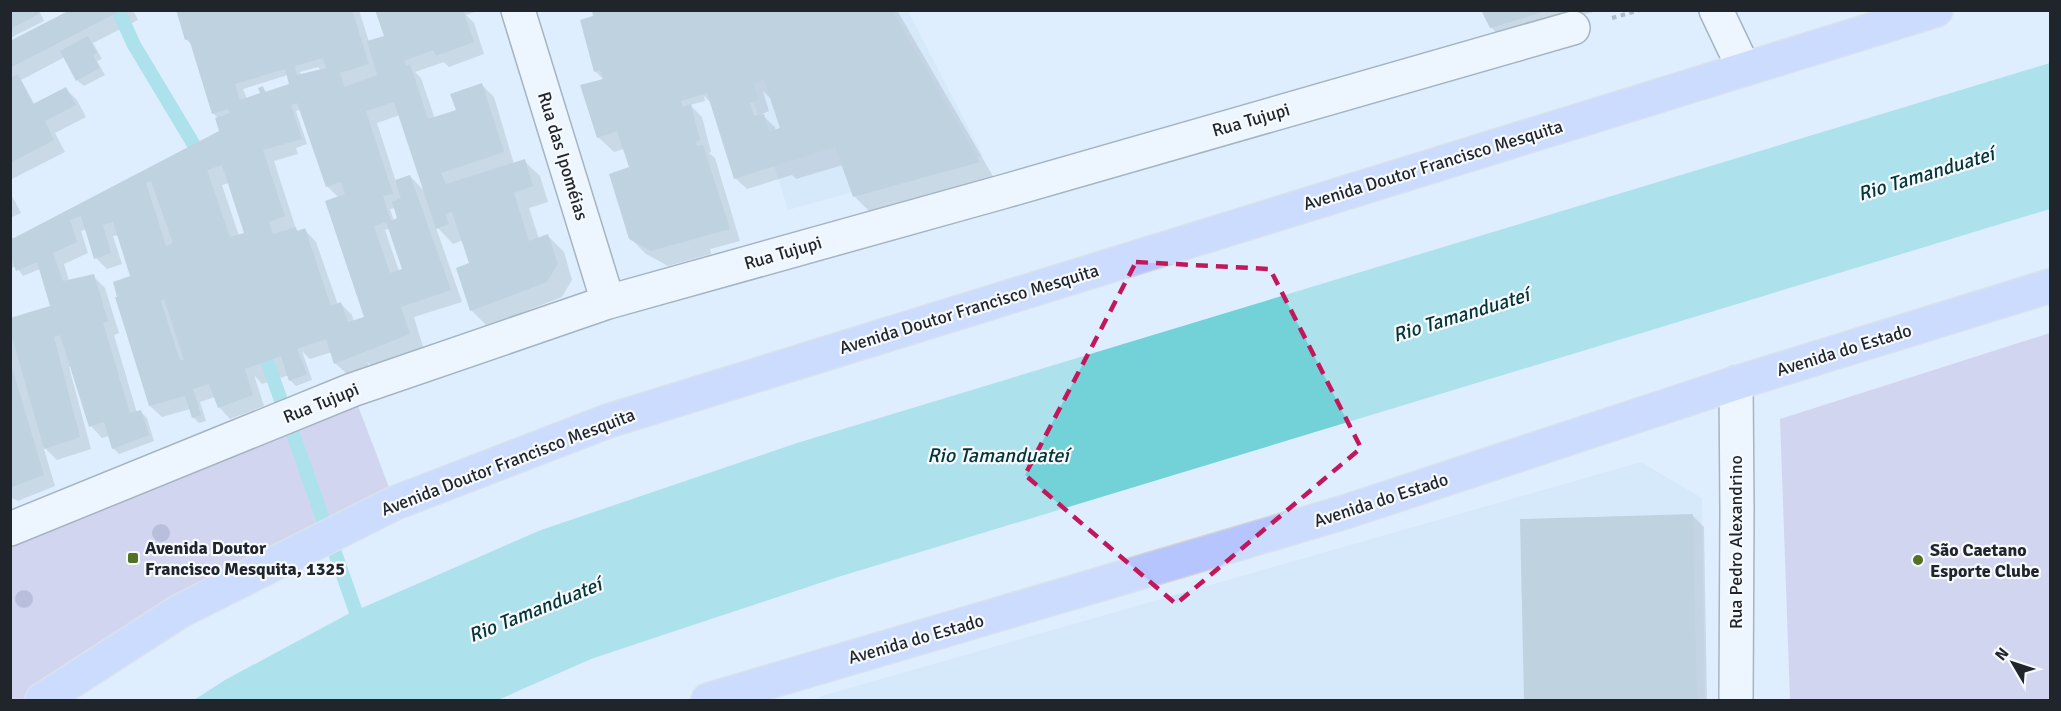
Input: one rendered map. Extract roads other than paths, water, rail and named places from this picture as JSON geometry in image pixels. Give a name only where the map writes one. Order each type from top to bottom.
[{"type":"highway","name":"Avenida Doutor Francisco Mesquita","points":[[42,700],[180,610],[395,503],[608,421],[1936,10]]},
{"type":"highway","name":"Avenida do Estado","points":[[708,700],[1345,512],[1736,383],[2050,286]]},
{"type":"street","name":"Rua das Ipoméias","points":[[518,10],[608,302]]},
{"type":"street","points":[[1716,10],[1744,69]]},
{"type":"street","name":"Rua Tujupi","points":[[10,529],[352,390],[608,302],[1002,192],[1573,28]]},
{"type":"street","name":"Rua Pedro Alexandrino","points":[[1736,383],[1736,700]]},
{"type":"water","name":"Rio Tamanduateí","points":[[2050,63],[2050,209],[838,577],[591,659],[498,700],[194,700],[225,680],[348,614],[541,530],[797,443]]},
{"type":"waterway","points":[[118,10],[134,45],[203,160]]},
{"type":"waterway","points":[[261,344],[362,629]]},
{"type":"place","name":"Avenida Doutor Francisco Mesquita, 1325","points":[[133,558]]},
{"type":"place","name":"São Caetano Esporte Clube","points":[[1918,560]]}]
